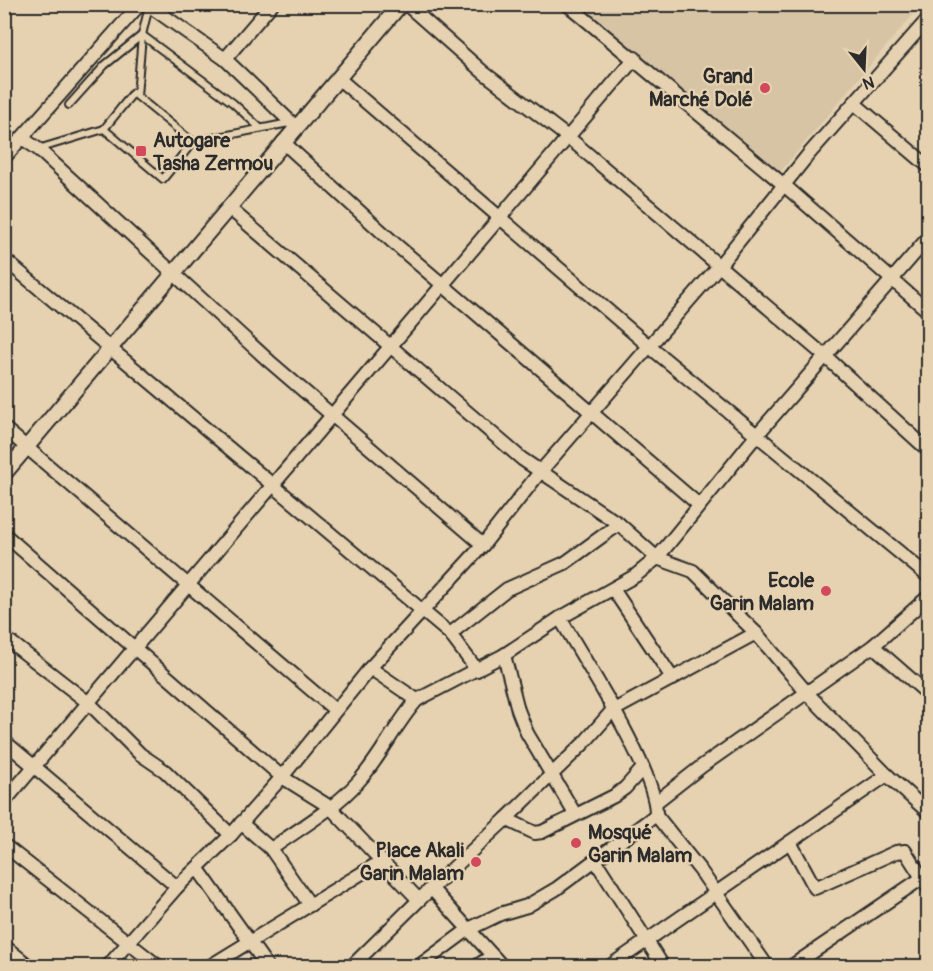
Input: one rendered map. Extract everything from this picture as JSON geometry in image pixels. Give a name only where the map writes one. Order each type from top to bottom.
[{"type":"street","points":[[225,59],[272,4]]},
{"type":"street","points":[[4,474],[229,208],[283,142],[293,125],[338,78],[401,4]]},
{"type":"street","points":[[406,4],[483,72],[569,138],[826,357],[928,450]]},
{"type":"street","points":[[567,4],[635,58],[928,311]]},
{"type":"street","points":[[4,158],[145,5],[225,59],[293,125]]},
{"type":"street","points":[[108,966],[177,887],[231,835],[282,777],[370,668],[424,612],[483,545],[540,472],[650,347],[854,103],[926,26]]},
{"type":"street","points":[[4,801],[136,650],[635,58]]},
{"type":"street","points":[[338,78],[650,347],[928,576]]},
{"type":"street","points":[[854,103],[928,166]]},
{"type":"street","points":[[22,138],[38,149],[172,274],[483,545]]},
{"type":"street","points":[[283,142],[444,285],[699,505]]},
{"type":"street","points":[[229,208],[390,348],[540,472],[619,524],[657,558],[693,571],[756,633],[807,693],[887,775],[928,812]]},
{"type":"street","points":[[270,849],[330,807],[358,783],[380,754],[398,722],[417,700],[504,655],[560,618],[613,589],[657,558],[756,436],[928,238]]},
{"type":"street","points":[[4,259],[275,484],[450,634],[477,670]]},
{"type":"street","points":[[4,428],[336,710]]},
{"type":"street","points":[[450,634],[507,589],[565,563],[619,524]]},
{"type":"street","points":[[4,534],[282,777],[330,807],[380,862],[419,900]]},
{"type":"street","points":[[613,589],[673,679]]},
{"type":"street","points":[[419,966],[469,929],[500,914],[527,906],[556,889],[595,860],[702,766],[873,646],[928,597]]},
{"type":"street","points":[[560,618],[643,768],[656,808],[767,966]]},
{"type":"street","points":[[352,966],[431,888],[551,776],[612,711],[756,633]]},
{"type":"street","points":[[4,636],[90,704],[140,754],[165,771],[231,835]]},
{"type":"street","points":[[873,646],[928,694]]},
{"type":"street","points":[[504,655],[518,710],[527,733],[575,814]]},
{"type":"street","points":[[370,668],[417,700]]},
{"type":"street","points":[[4,741],[177,887]]},
{"type":"street","points":[[506,819],[539,833],[614,796],[625,788],[643,768]]},
{"type":"street","points":[[610,966],[887,775]]},
{"type":"street","points":[[241,823],[270,849],[310,905]]},
{"type":"street","points":[[790,842],[815,888],[901,851],[905,851],[927,879],[792,966]]},
{"type":"street","points":[[4,845],[158,966]]},
{"type":"street","points":[[595,860],[663,966]]},
{"type":"street","points":[[210,966],[380,862]]},
{"type":"street","points":[[198,869],[267,966]]},
{"type":"street","points":[[431,888],[502,966]]},
{"type":"street","points":[[4,946],[29,966]]},
{"type":"street","points":[[477,966],[492,956]]},
{"type":"lane","points":[[137,96],[145,5]]},
{"type":"lane","points":[[69,105],[105,65],[142,35]]},
{"type":"lane","points":[[142,35],[233,103],[260,128]]},
{"type":"lane","points":[[38,149],[104,129],[133,93],[193,142]]},
{"type":"lane","points":[[104,129],[163,179],[193,142],[260,128],[293,125]]},
{"type":"shaded area","name":"Grand Marché Dolé","points":[[580,5],[921,5],[780,172]]},
{"type":"place","name":"Grand Marché Dolé","points":[[765,88]]},
{"type":"place","name":"Autogare Tasha Zermou","points":[[141,151]]},
{"type":"place","name":"Ecole Garin Malam","points":[[826,591]]},
{"type":"place","name":"Mosqué Garin Malam","points":[[576,843]]},
{"type":"place","name":"Place Akali Garin Malam","points":[[476,862]]}]
